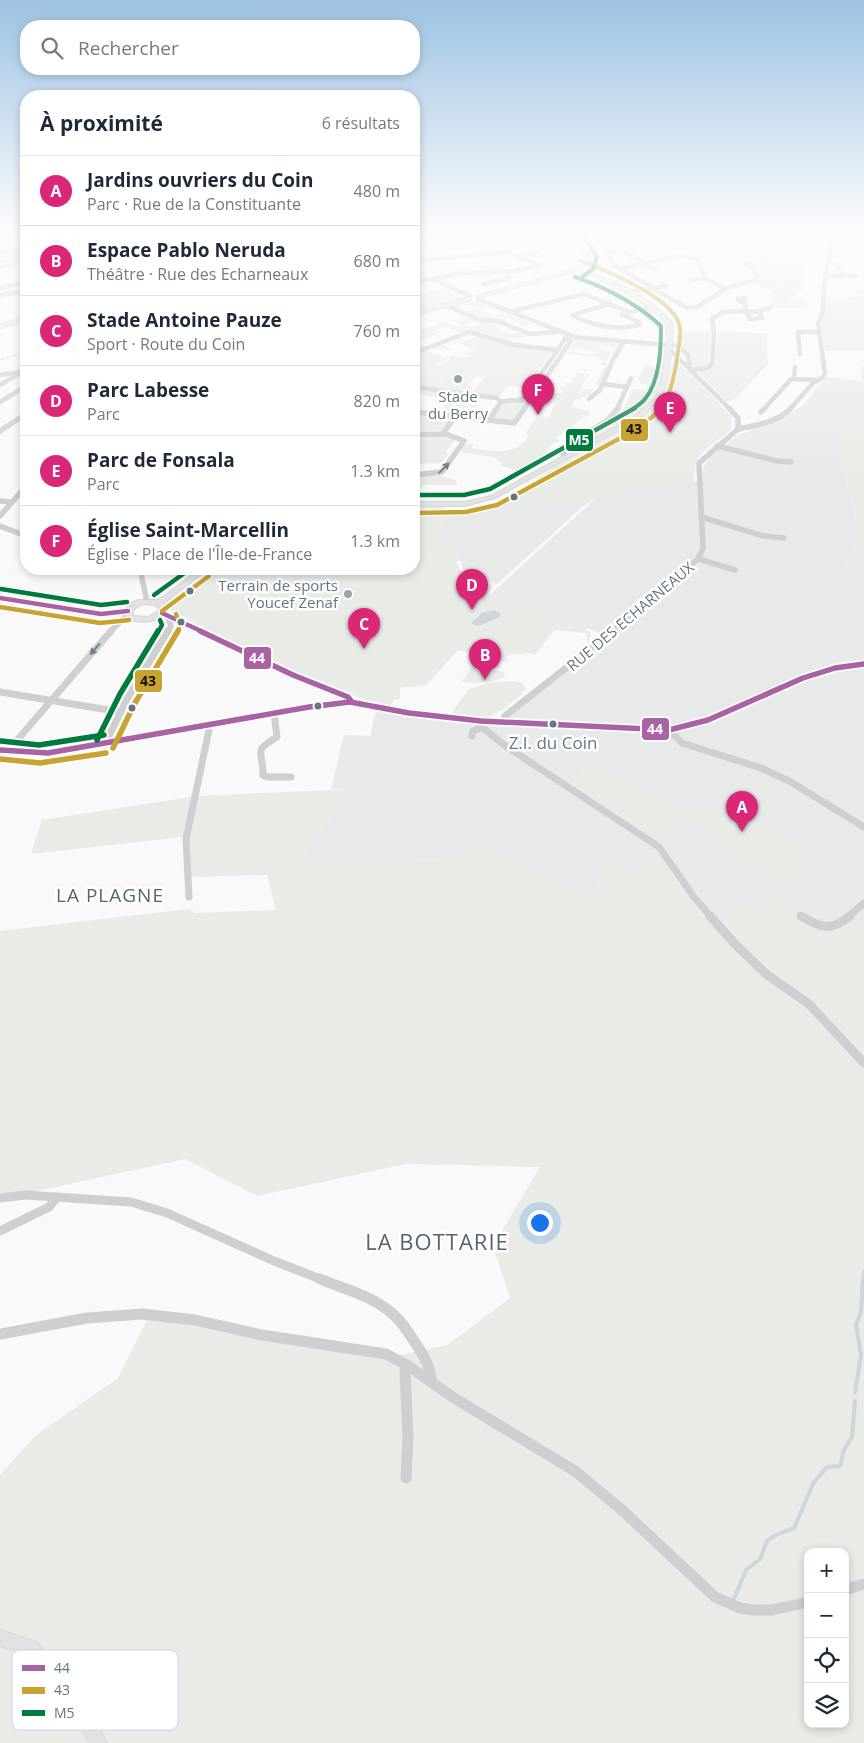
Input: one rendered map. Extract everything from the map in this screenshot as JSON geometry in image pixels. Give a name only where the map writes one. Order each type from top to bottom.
[{"type":"street","points":[[469,315],[480,320],[501,322],[529,334],[558,332]]},
{"type":"street","points":[[480,420],[491,417],[501,402],[518,400],[525,396],[558,352],[571,341],[558,332],[517,315]]},
{"type":"street","points":[[573,315],[596,326],[625,328],[640,324],[637,320],[625,315]]},
{"type":"street","points":[[420,504],[462,504],[488,499],[634,418],[651,406],[660,396],[665,386],[670,344],[669,322],[661,315]]},
{"type":"street","points":[[690,370],[708,368],[712,364],[714,333],[711,321],[718,315]]},
{"type":"street","points":[[748,315],[750,319],[761,319],[760,315]]},
{"type":"street","points":[[670,344],[679,361],[736,415],[739,422],[738,429],[754,426],[787,413],[817,380],[823,377],[825,373],[818,324],[821,315]]},
{"type":"street","points":[[0,326],[20,321]]},
{"type":"street","points":[[420,351],[469,332],[514,345],[558,352]]},
{"type":"street","points":[[800,354],[798,332],[819,332]]},
{"type":"street","points":[[566,337],[678,346],[688,355],[690,370]]},
{"type":"street","points":[[589,399],[594,398],[604,384],[610,371],[610,366],[624,341]]},
{"type":"street","points":[[420,413],[514,424],[555,365],[558,352]]},
{"type":"street","points":[[668,361],[679,361]]},
{"type":"street","points":[[548,364],[555,365]]},
{"type":"street","points":[[794,367],[794,378]]},
{"type":"street","points":[[0,375],[20,372]]},
{"type":"street","points":[[0,385],[20,373]]},
{"type":"street","points":[[565,457],[563,452],[570,442],[614,414],[627,392],[631,378]]},
{"type":"street","points":[[760,412],[789,380],[794,378],[817,380]]},
{"type":"street","points":[[534,383],[541,384]]},
{"type":"street","points":[[604,384],[627,387]]},
{"type":"street","points":[[420,388],[497,398],[501,402]]},
{"type":"street","points":[[0,402],[20,390]]},
{"type":"street","points":[[518,400],[524,402],[526,406]]},
{"type":"street","points":[[443,433],[455,417]]},
{"type":"street","points":[[491,417],[496,423]]},
{"type":"street","points":[[0,431],[20,418]]},
{"type":"street","points":[[15,421],[20,421]]},
{"type":"street","name":"RUE DES ECHARNEAUX","points":[[502,722],[506,716],[600,642],[698,559],[703,548],[698,468],[702,458],[738,429]]},
{"type":"street","points":[[420,435],[443,433],[461,438],[464,443],[442,472],[434,475],[420,475]]},
{"type":"street","points":[[717,446],[777,462],[791,462]]},
{"type":"street","points":[[0,516],[20,493]]},
{"type":"street","points":[[0,501],[12,502]]},
{"type":"street","points":[[701,517],[764,536],[784,538]]},
{"type":"street","points":[[0,526],[20,534]]},
{"type":"street","points":[[698,559],[735,570]]},
{"type":"street","points":[[141,575],[147,602]]},
{"type":"street","points":[[158,603],[196,575]]},
{"type":"street","points":[[0,598],[101,614],[128,613],[135,619],[146,620],[165,615],[293,676],[348,697],[350,702]]},
{"type":"street","points":[[0,760],[3,750],[134,605],[147,602],[158,603],[164,607],[165,615],[171,626],[121,712],[105,744]]},
{"type":"street","points":[[3,750],[48,753],[274,713],[350,702],[481,724],[502,722],[669,730],[696,726],[748,701],[836,667],[864,664]]},
{"type":"street","points":[[0,692],[121,712]]},
{"type":"street","points":[[274,713],[277,737],[262,746],[260,750],[263,775],[267,777],[291,777]]},
{"type":"street","points":[[472,736],[473,731],[481,724]]},
{"type":"street","points":[[481,724],[504,745],[659,847],[694,897],[735,944],[766,974],[809,1004],[864,1063]]},
{"type":"street","points":[[189,897],[186,839],[209,730],[208,725]]},
{"type":"street","points":[[669,730],[682,743],[761,768],[791,782],[864,827]]},
{"type":"street","points":[[802,916],[818,926],[827,928],[846,918],[864,902]]},
{"type":"street","points":[[0,1198],[25,1195],[114,1200],[147,1206],[167,1213],[274,1261],[373,1300],[388,1310],[408,1332],[430,1369],[431,1379]]},
{"type":"street","points":[[0,1231],[49,1207],[57,1197]]},
{"type":"street","points":[[0,1334],[87,1318],[142,1314],[167,1315],[280,1338],[386,1354],[407,1364],[431,1379],[454,1398],[582,1476],[616,1504],[715,1597],[732,1605],[754,1610],[772,1610],[804,1603]]},
{"type":"street","points":[[406,1478],[408,1437],[405,1372],[407,1364]]},
{"type":"street","points":[[849,1589],[864,1584]]},
{"type":"street","points":[[0,1638],[32,1650]]},
{"type":"street","points":[[92,1730],[99,1743]]},
{"type":"shaded area","points":[[477,315],[502,315],[500,319],[507,317],[504,315],[509,315],[532,324],[522,326],[520,323],[517,324],[520,322],[508,318],[504,319],[509,321],[492,320],[490,317],[490,320]]},
{"type":"shaded area","points":[[823,315],[864,315],[864,351],[825,351],[820,324]]},
{"type":"shaded area","points":[[467,318],[479,321],[463,324],[468,327],[479,325],[477,323],[480,322],[499,323],[501,324],[495,328],[511,334],[517,332],[525,334],[522,338],[511,338],[510,341],[532,344],[531,346],[516,344],[497,337],[466,331],[458,333],[445,327],[437,330],[442,332],[420,341],[420,331],[427,328],[427,333],[428,327],[442,323],[465,327],[454,320]]},
{"type":"shaded area","points":[[678,332],[711,332],[708,365],[698,367],[691,365],[688,354],[676,339]]},
{"type":"shaded area","points":[[717,332],[767,333],[768,364],[734,400],[726,401],[698,372],[712,368],[715,364]]},
{"type":"shaded area","points":[[469,334],[457,339],[465,341],[479,335],[552,352],[527,388],[509,386],[499,396],[472,393],[484,377],[476,376],[465,391],[469,386],[472,387],[470,393],[431,388],[420,384],[421,379],[428,381],[426,383],[440,382],[443,378],[437,376],[441,374],[432,369],[422,373],[424,375],[420,377],[420,370],[451,360],[447,356],[466,357],[471,354],[461,355],[476,350],[455,342],[444,346],[451,349],[449,350],[429,349],[455,341],[469,344],[453,339]]},
{"type":"shaded area","points":[[569,338],[620,344],[617,350],[612,350],[614,347],[601,345],[599,349],[612,352],[605,363],[608,364],[607,372],[599,386],[595,385],[605,366],[601,365],[604,361],[598,357],[566,354],[571,351],[594,355],[597,352],[569,349],[575,342]]},
{"type":"shaded area","points":[[428,351],[448,359],[434,365],[420,360],[420,353]]},
{"type":"shaded area","points":[[420,360],[449,370],[434,388],[420,387]]},
{"type":"shaded area","points":[[672,363],[677,363],[695,378],[732,417],[731,430],[700,456],[694,471],[694,481],[596,498],[582,507],[512,494],[567,459],[643,417],[655,407],[665,392]]},
{"type":"shaded area","points":[[645,365],[661,368],[660,385],[653,398],[633,417],[570,451],[572,445],[620,415],[633,389],[646,390],[648,385],[637,381]]},
{"type":"shaded area","points":[[861,367],[864,367],[864,564],[853,570],[838,586],[835,585],[857,539],[858,526],[840,456],[842,423],[839,412],[804,404],[826,377],[861,381]]},
{"type":"shaded area","points":[[582,369],[588,369],[579,385],[589,374],[581,387],[584,389],[579,393],[586,389],[593,389],[589,396],[581,397],[580,399],[583,400],[575,399],[572,407],[588,411],[591,415],[584,417],[556,438],[561,441],[553,443],[546,452],[553,455],[521,472],[500,465],[502,463],[494,457],[460,452],[466,444],[474,444],[472,448],[496,451],[511,450],[517,447],[529,435],[526,433],[536,418],[549,417],[555,403],[549,395],[539,394],[544,388],[544,393],[562,393],[564,390],[559,390],[560,387],[569,386],[564,382],[573,383],[575,381],[569,380],[578,376],[574,372],[584,374],[586,371]]},
{"type":"shaded area","points":[[420,389],[468,395],[455,402],[446,414],[441,413],[451,399],[420,395]]},
{"type":"shaded area","points":[[470,395],[493,398],[492,400],[480,399],[477,406],[473,408],[467,402],[466,405],[470,408],[457,407],[453,415],[448,414],[457,402],[467,398],[475,401],[469,397]]},
{"type":"shaded area","points":[[510,401],[521,403],[524,406],[513,421],[494,418],[503,404]]},
{"type":"shaded area","points":[[804,404],[839,412],[842,423],[840,456],[858,526],[857,538],[838,585],[853,570],[864,564],[864,931],[849,923],[718,921],[685,880],[590,902],[485,843],[455,859],[297,862],[354,789],[331,789],[344,735],[370,736],[377,708],[481,721],[509,717],[611,637],[491,594],[596,498],[694,481],[703,482],[703,468],[709,457],[739,435],[789,415]]},
{"type":"shaded area","points":[[420,416],[448,421],[441,430],[421,432]]},
{"type":"shaded area","points":[[437,437],[455,439],[448,450],[445,450],[448,455],[441,463],[420,464],[420,438]]},
{"type":"shaded area","points":[[420,476],[440,476],[456,480],[457,485],[421,485],[421,487]]},
{"type":"shaded area","points":[[512,494],[582,507],[497,584],[467,575],[463,570],[456,547],[437,534],[452,510],[465,513],[499,502]]},
{"type":"shaded area","points":[[420,506],[435,506],[452,510],[437,534],[456,547],[460,561],[457,561],[462,572],[475,580],[492,584],[493,587],[488,593],[587,628],[585,630],[591,632],[589,634],[592,636],[589,638],[587,645],[587,633],[554,630],[535,655],[529,653],[508,655],[506,659],[509,660],[508,662],[458,650],[426,685],[400,688],[400,699],[394,700],[391,707],[368,701],[258,658],[169,609],[169,605],[206,575],[420,575]]},
{"type":"shaded area","points":[[495,610],[501,614],[498,618],[478,626],[471,623],[482,613]]},
{"type":"shaded area","points":[[472,666],[503,672],[505,675],[491,681],[478,683],[462,682]]},
{"type":"shaded area","points":[[513,681],[522,683],[526,690],[521,692],[523,693],[497,713],[483,717],[450,715],[469,689],[488,683]]},
{"type":"shaded area","points":[[586,760],[687,813],[698,803],[732,821],[746,811],[829,864],[778,890],[685,816],[657,842],[571,786]]},
{"type":"shaded area","points":[[354,789],[297,862],[455,859],[485,843],[590,902],[604,858],[629,874],[659,854],[685,880],[718,920],[778,890],[826,924],[849,923],[864,931],[864,1743],[0,1743],[0,1475],[35,1436],[118,1378],[148,1318],[324,1341],[387,1358],[447,1345],[510,1298],[493,1246],[540,1167],[406,1164],[257,1196],[185,1159],[0,1199],[0,931],[189,909],[195,913],[276,910],[267,875],[190,877],[183,837],[31,854],[42,820],[198,796]]},
{"type":"waterway","points":[[863,1280],[864,1271]]},
{"type":"waterway","points":[[855,1393],[861,1355],[856,1325],[861,1312],[863,1279]]},
{"type":"waterway","points":[[733,1601],[746,1570],[760,1559],[767,1541],[776,1535],[794,1528],[814,1482],[827,1467],[840,1466],[844,1450],[852,1437],[855,1401]]},
{"type":"railway","points":[[0,360],[20,354]]},
{"type":"transit line","name":"M5","points":[[420,495],[464,495],[490,489],[630,412],[646,398],[655,381],[661,340],[661,326],[649,315]]},
{"type":"transit line","name":"43","points":[[420,513],[466,512],[487,509],[504,502],[626,435],[651,418],[664,404],[671,388],[680,335],[679,324],[674,315]]},
{"type":"transit line","name":"M5","points":[[154,595],[182,575]]},
{"type":"transit line","name":"43","points":[[162,611],[209,576]]},
{"type":"transit line","name":"M5","points":[[1,589],[101,605],[127,602]]},
{"type":"transit line","name":"44","points":[[0,598],[101,614],[128,611]]},
{"type":"transit line","name":"43","points":[[0,607],[100,623],[129,620]]},
{"type":"transit line","name":"44","points":[[162,613],[293,675],[348,697],[352,702]]},
{"type":"transit line","name":"43","points":[[113,748],[135,703],[179,630],[180,625],[176,614]]},
{"type":"transit line","name":"M5","points":[[97,740],[120,694],[162,625],[160,620]]},
{"type":"transit line","name":"44","points":[[0,750],[48,753],[309,707],[350,702],[409,713],[481,721],[669,730],[708,720],[803,678],[835,668],[864,664]]},
{"type":"transit line","name":"M5","points":[[1,741],[39,745],[104,735]]},
{"type":"transit line","name":"43","points":[[0,759],[40,763],[106,753]]},
{"type":"place","name":"Stade du Berry","points":[[458,379]]},
{"type":"place","name":"Église Saint-Marcellin","points":[[538,415]]},
{"type":"place","name":"Parc de Fonsala","points":[[670,433]]},
{"type":"place","name":"Terrain de sports Youcef Zenaf","points":[[348,594]]},
{"type":"place","name":"Parc Labesse","points":[[472,610]]},
{"type":"place","name":"Stade Antoine Pauze","points":[[364,649]]},
{"type":"place","name":"Espace Pablo Neruda","points":[[485,680]]},
{"type":"place","name":"Z.I. du Coin","points":[[553,724]]},
{"type":"place","name":"Jardins ouvriers du Coin","points":[[742,832]]},
{"type":"district","name":"LA PLAGNE","points":[[110,895]]},
{"type":"district","name":"LA BOTTARIE","points":[[437,1241]]}]
